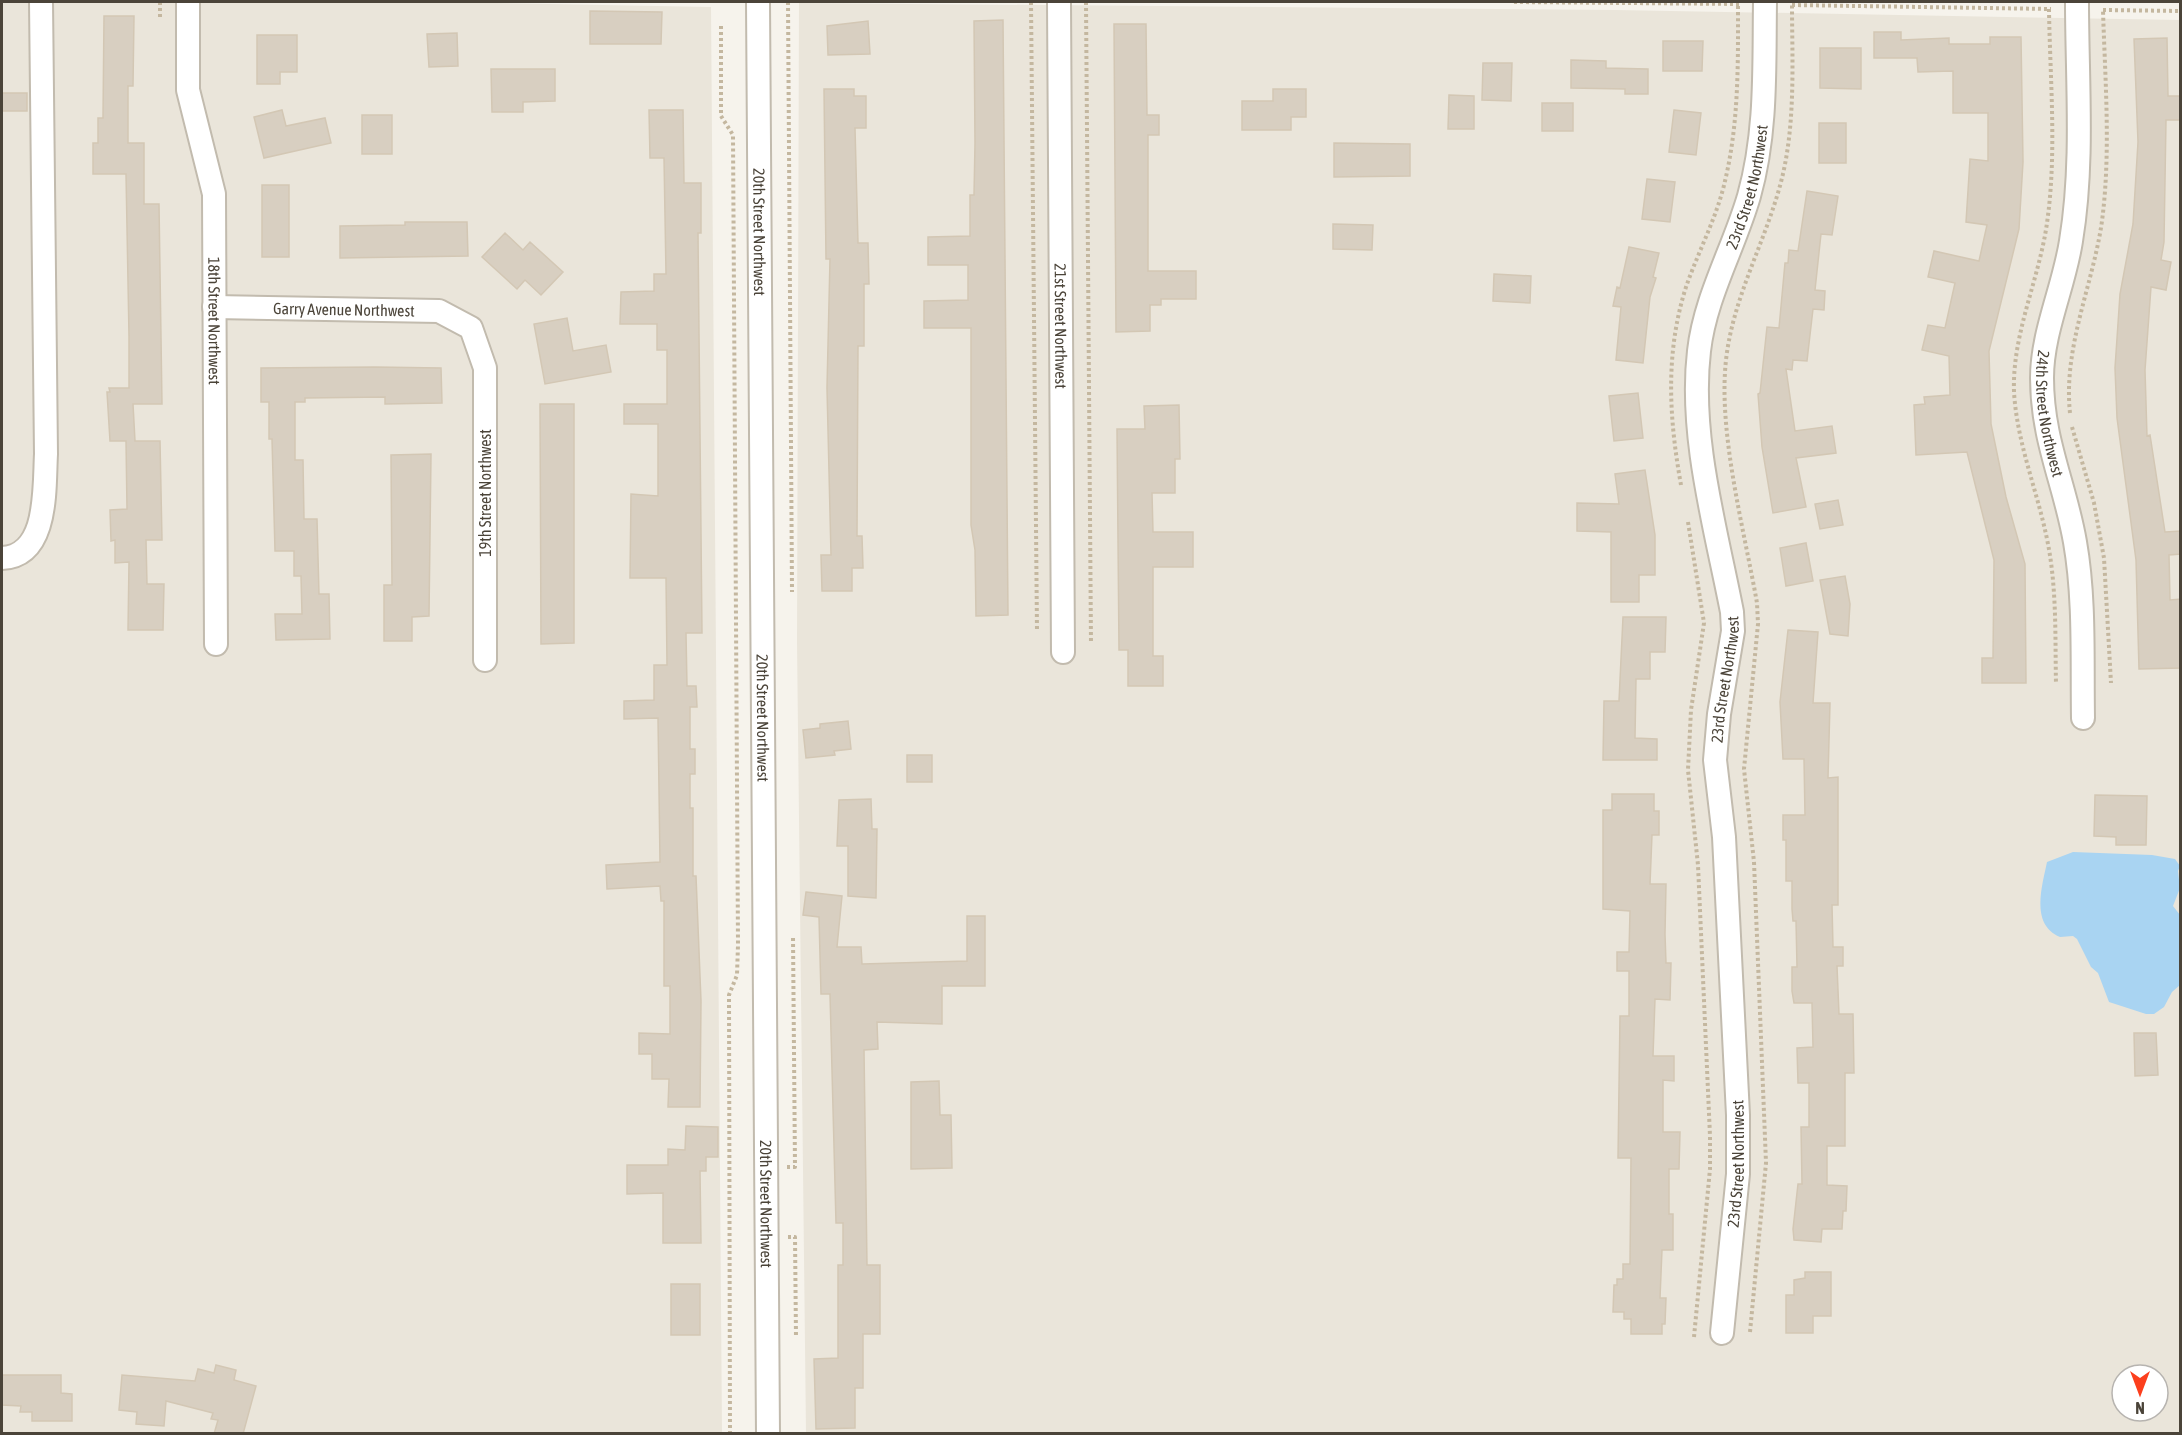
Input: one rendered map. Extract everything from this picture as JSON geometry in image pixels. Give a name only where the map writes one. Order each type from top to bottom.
[{"type":"street","points":[[2,558],[24,550],[37,534],[43,506],[46,454],[41,2]]},
{"type":"street","name":"18th Street Northwest","points":[[188,2],[188,90],[214,194],[216,644]]},
{"type":"street","name":"20th Street Northwest","points":[[758,2],[768,1434]]},
{"type":"street","name":"21st Street Northwest","points":[[1059,2],[1063,652]]},
{"type":"street","name":"23rd Street Northwest","points":[[1722,1333],[1738,1174],[1738,1114],[1724,837],[1715,760],[1719,714],[1733,632],[1732,612],[1698,426],[1696,387],[1699,349],[1707,313],[1749,197],[1759,154],[1764,112],[1765,4]]},
{"type":"street","name":"24th Street Northwest","points":[[2076,7],[2079,185],[2071,243],[2047,339],[2042,376],[2048,443],[2075,539],[2080,575],[2083,718]]},
{"type":"street","name":"Garry Avenue Northwest","points":[[214,307],[439,311],[471,328]]},
{"type":"street","name":"19th Street Northwest","points":[[471,328],[485,368],[485,660]]},
{"type":"path","points":[[160,2],[160,19]]},
{"type":"path","points":[[788,2],[792,592]]},
{"type":"path","points":[[1031,2],[1036,631]]},
{"type":"path","points":[[1086,2],[1091,644]]},
{"type":"path","points":[[1514,2],[2076,7],[2181,12]]},
{"type":"path","points":[[1750,1332],[1766,1163],[1754,862],[1744,769],[1758,624],[1757,603],[1727,433],[1724,383],[1734,313],[1769,220],[1785,164],[1791,104],[1792,3]]},
{"type":"path","points":[[1683,494],[1673,439],[1670,370],[1682,303],[1724,184],[1733,144],[1737,108],[1738,4]]},
{"type":"path","points":[[2103,10],[2104,200],[2094,266],[2072,350],[2069,395],[2071,424],[2094,503],[2104,558],[2111,683]]},
{"type":"path","points":[[721,26],[721,116],[733,135],[738,945],[737,975],[729,995],[730,1434]]},
{"type":"path","points":[[1687,516],[1704,624],[1691,710],[1688,770],[1698,865],[1710,1136],[1710,1169],[1694,1337]]},
{"type":"path","points":[[793,936],[795,1167]]},
{"type":"path","points":[[795,1237],[795,1337]]},
{"type":"shaded area","points":[[2,2],[438,2],[711,7],[722,1433],[2,1434]]},
{"type":"shaded area","points":[[799,3],[1616,10],[2180,20],[2180,1433],[806,1433],[797,642]]},
{"type":"water","points":[[2073,852],[2152,855],[2175,859],[2180,866],[2178,871],[2180,888],[2173,906],[2180,915],[2180,985],[2172,992],[2164,1007],[2154,1014],[2146,1014],[2109,1002],[2098,973],[2091,967],[2077,939],[2073,936],[2060,937],[2045,923],[2040,904],[2047,862]]},
{"type":"building","points":[[590,11],[662,12],[661,44],[590,44]]},
{"type":"building","points":[[104,16],[134,16],[133,86],[128,86],[128,143],[144,143],[144,204],[159,204],[162,404],[133,404],[135,441],[160,441],[162,540],[146,540],[147,584],[164,584],[163,630],[128,630],[129,562],[115,563],[115,540],[111,541],[110,510],[127,509],[126,441],[110,441],[107,392],[110,392],[109,388],[129,388],[129,336],[126,174],[93,174],[93,143],[98,143],[98,118],[103,118]]},
{"type":"building","points":[[1003,20],[1008,615],[976,616],[975,550],[971,525],[971,328],[924,328],[924,301],[968,300],[968,265],[928,265],[928,237],[970,236],[970,195],[974,195],[975,143],[974,21]]},
{"type":"building","points":[[868,21],[870,54],[828,55],[827,26]]},
{"type":"building","points":[[1114,24],[1146,24],[1147,115],[1159,115],[1159,135],[1148,135],[1148,271],[1196,271],[1196,299],[1161,299],[1161,305],[1150,305],[1150,331],[1116,332]]},
{"type":"building","points":[[1874,32],[1901,32],[1901,40],[1949,38],[1949,44],[1990,44],[1990,37],[2021,37],[2023,162],[2019,229],[1989,351],[1991,424],[2006,497],[2025,564],[2026,683],[1982,683],[1982,658],[1993,658],[1994,560],[1967,452],[1916,455],[1914,405],[1925,404],[1924,397],[1950,395],[1949,356],[1922,350],[1928,325],[1945,328],[1955,283],[1928,277],[1934,251],[1979,261],[1987,225],[1966,222],[1970,159],[1988,161],[1988,113],[1953,113],[1953,71],[1918,72],[1917,58],[1874,58]]},
{"type":"building","points":[[457,33],[458,66],[429,67],[427,34]]},
{"type":"building","points":[[257,35],[297,35],[297,72],[280,72],[280,84],[257,84]]},
{"type":"building","points":[[2167,38],[2168,96],[2181,96],[2181,120],[2166,120],[2164,242],[2161,260],[2171,262],[2166,290],[2151,287],[2145,370],[2147,436],[2150,435],[2165,532],[2181,531],[2181,554],[2169,555],[2170,600],[2181,599],[2181,668],[2139,669],[2136,560],[2117,418],[2115,368],[2120,294],[2133,224],[2138,142],[2134,39]]},
{"type":"building","points":[[1663,41],[1703,41],[1702,71],[1663,71]]},
{"type":"building","points":[[1820,48],[1861,48],[1861,89],[1820,88]]},
{"type":"building","points":[[1571,60],[1606,61],[1606,68],[1648,69],[1648,94],[1625,94],[1625,89],[1571,88]]},
{"type":"building","points":[[1483,63],[1512,63],[1511,101],[1482,100]]},
{"type":"building","points":[[491,69],[555,69],[555,101],[523,102],[523,112],[492,112]]},
{"type":"building","points":[[824,89],[854,89],[854,96],[866,96],[866,128],[855,128],[858,243],[868,243],[869,284],[864,284],[864,346],[858,346],[857,536],[862,536],[863,568],[852,568],[852,591],[822,591],[821,555],[831,555],[827,388],[830,259],[826,259]]},
{"type":"building","points":[[1273,89],[1306,89],[1306,117],[1291,117],[1291,130],[1242,130],[1242,101],[1273,101]]},
{"type":"building","points":[[2,93],[27,93],[27,111],[2,111]]},
{"type":"building","points":[[1449,95],[1474,96],[1474,129],[1448,129]]},
{"type":"building","points":[[1542,103],[1573,103],[1573,131],[1542,131]]},
{"type":"building","points":[[282,110],[286,126],[325,118],[331,143],[264,158],[254,117]]},
{"type":"building","points":[[649,110],[683,110],[684,183],[701,183],[701,233],[698,233],[702,633],[686,633],[687,686],[696,686],[697,707],[690,707],[690,749],[695,749],[695,774],[690,774],[690,808],[693,808],[693,876],[696,876],[701,1001],[700,1107],[668,1107],[669,1079],[652,1079],[652,1054],[639,1054],[639,1033],[670,1034],[670,986],[664,986],[664,901],[661,901],[660,886],[607,889],[606,865],[660,862],[658,718],[624,719],[624,701],[654,700],[654,665],[667,665],[666,578],[630,578],[631,494],[658,496],[658,424],[624,424],[624,404],[667,404],[667,350],[657,350],[657,324],[620,324],[621,292],[654,291],[654,274],[666,274],[664,158],[650,158]]},
{"type":"building","points":[[1674,110],[1701,113],[1696,155],[1669,152]]},
{"type":"building","points":[[362,115],[392,115],[392,154],[362,154]]},
{"type":"building","points":[[1819,123],[1846,123],[1846,163],[1819,163]]},
{"type":"building","points":[[1334,143],[1410,144],[1410,176],[1334,177]]},
{"type":"building","points":[[1647,179],[1675,182],[1670,222],[1642,219]]},
{"type":"building","points":[[262,185],[289,185],[289,257],[262,257]]},
{"type":"building","points":[[1807,191],[1838,196],[1832,235],[1821,234],[1815,290],[1825,291],[1824,310],[1813,309],[1807,361],[1793,360],[1792,370],[1786,369],[1795,431],[1832,426],[1836,453],[1796,458],[1806,507],[1773,513],[1762,447],[1758,394],[1760,393],[1767,327],[1779,328],[1785,263],[1788,263],[1789,250],[1798,251]]},
{"type":"building","points":[[405,222],[467,222],[468,256],[340,258],[340,226],[405,225]]},
{"type":"building","points":[[1333,224],[1373,225],[1372,250],[1333,249]]},
{"type":"building","points":[[505,233],[523,250],[530,242],[563,272],[541,295],[525,280],[517,289],[482,257]]},
{"type":"building","points":[[1629,247],[1659,253],[1653,277],[1656,278],[1650,297],[1643,363],[1616,360],[1621,307],[1613,306],[1617,287],[1620,288]]},
{"type":"building","points":[[1494,274],[1531,276],[1530,303],[1493,301]]},
{"type":"building","points":[[567,318],[573,351],[606,345],[611,372],[545,384],[534,324]]},
{"type":"building","points":[[261,368],[441,368],[442,403],[385,404],[385,397],[305,398],[305,402],[295,402],[295,460],[303,460],[304,519],[317,519],[319,594],[329,594],[330,639],[276,640],[275,614],[302,614],[301,576],[294,576],[294,551],[275,551],[272,439],[269,439],[269,402],[261,402]]},
{"type":"building","points":[[1638,393],[1643,438],[1614,441],[1609,396]]},
{"type":"building","points":[[540,404],[574,404],[574,643],[541,644]]},
{"type":"building","points":[[1179,405],[1180,459],[1175,459],[1175,493],[1152,493],[1153,532],[1193,532],[1193,567],[1153,567],[1153,656],[1163,656],[1163,686],[1128,686],[1128,650],[1119,650],[1117,429],[1145,429],[1144,406]]},
{"type":"building","points":[[431,454],[429,616],[412,617],[412,641],[384,641],[384,585],[392,585],[391,455]]},
{"type":"building","points":[[1645,470],[1655,535],[1655,575],[1639,575],[1639,602],[1611,602],[1611,532],[1577,531],[1577,503],[1619,504],[1615,474]]},
{"type":"building","points":[[1838,500],[1843,525],[1820,529],[1815,504]]},
{"type":"building","points":[[1806,543],[1813,581],[1786,586],[1780,548]]},
{"type":"building","points":[[1845,576],[1850,604],[1848,636],[1830,634],[1820,580]]},
{"type":"building","points":[[1623,617],[1666,617],[1665,652],[1650,652],[1650,679],[1636,679],[1635,738],[1657,739],[1657,760],[1603,760],[1604,701],[1619,701]]},
{"type":"building","points":[[1788,630],[1818,632],[1813,703],[1830,703],[1828,778],[1838,777],[1838,905],[1832,905],[1833,947],[1843,947],[1843,966],[1837,966],[1839,1014],[1853,1014],[1854,1073],[1845,1073],[1845,1146],[1827,1146],[1827,1185],[1847,1186],[1846,1211],[1843,1211],[1842,1229],[1822,1229],[1821,1242],[1794,1240],[1793,1229],[1798,1184],[1802,1184],[1801,1127],[1809,1127],[1809,1083],[1798,1083],[1797,1048],[1813,1047],[1812,1003],[1794,1003],[1792,991],[1792,967],[1797,967],[1796,921],[1793,921],[1792,881],[1786,881],[1786,840],[1783,840],[1783,815],[1805,815],[1804,759],[1783,759],[1780,702]]},
{"type":"building","points":[[848,721],[851,749],[834,751],[835,755],[806,758],[803,730],[820,728],[820,724]]},
{"type":"building","points":[[907,755],[932,755],[932,782],[907,782]]},
{"type":"building","points":[[1612,794],[1654,794],[1654,811],[1659,811],[1659,835],[1652,835],[1650,884],[1666,884],[1666,963],[1671,963],[1670,1000],[1655,999],[1653,1056],[1674,1056],[1674,1081],[1663,1080],[1663,1132],[1680,1132],[1679,1169],[1669,1169],[1669,1214],[1673,1214],[1673,1250],[1662,1250],[1660,1298],[1666,1298],[1665,1324],[1662,1324],[1662,1334],[1631,1334],[1631,1319],[1624,1319],[1624,1312],[1613,1312],[1614,1285],[1617,1285],[1617,1279],[1623,1279],[1623,1264],[1630,1264],[1631,1158],[1618,1158],[1620,1016],[1629,1016],[1629,971],[1617,971],[1617,952],[1629,952],[1630,911],[1603,909],[1603,810],[1612,810]]},
{"type":"building","points":[[2095,795],[2147,796],[2146,845],[2116,845],[2116,837],[2094,836]]},
{"type":"building","points":[[871,799],[872,829],[877,829],[876,898],[848,896],[848,846],[837,846],[839,800]]},
{"type":"building","points":[[806,892],[842,896],[837,947],[861,947],[862,964],[967,961],[967,916],[985,916],[985,986],[942,986],[942,1024],[877,1022],[878,1049],[864,1050],[867,1265],[880,1265],[880,1334],[863,1334],[863,1388],[855,1388],[855,1428],[816,1429],[814,1359],[838,1358],[838,1265],[843,1265],[843,1223],[836,1223],[830,994],[821,994],[819,917],[803,915]]},
{"type":"building","points":[[2134,1033],[2156,1033],[2158,1075],[2135,1076]]},
{"type":"building","points":[[939,1081],[940,1115],[951,1115],[952,1168],[911,1169],[911,1082]]},
{"type":"building","points":[[686,1126],[718,1127],[718,1157],[706,1157],[706,1171],[700,1171],[701,1243],[663,1243],[663,1193],[627,1194],[627,1165],[668,1165],[668,1149],[685,1150]]},
{"type":"building","points":[[1805,1272],[1831,1272],[1831,1316],[1813,1316],[1813,1333],[1786,1333],[1786,1295],[1794,1295],[1794,1280],[1805,1278]]},
{"type":"building","points":[[671,1284],[700,1284],[700,1335],[671,1335]]},
{"type":"building","points":[[216,1365],[236,1370],[234,1380],[256,1386],[243,1434],[214,1434],[218,1420],[211,1419],[213,1413],[166,1401],[164,1426],[136,1424],[137,1412],[119,1410],[122,1375],[195,1381],[198,1369],[214,1373]]},
{"type":"building","points":[[2,1375],[61,1375],[61,1393],[72,1394],[72,1421],[32,1421],[32,1412],[20,1412],[21,1406],[2,1405]]}]
